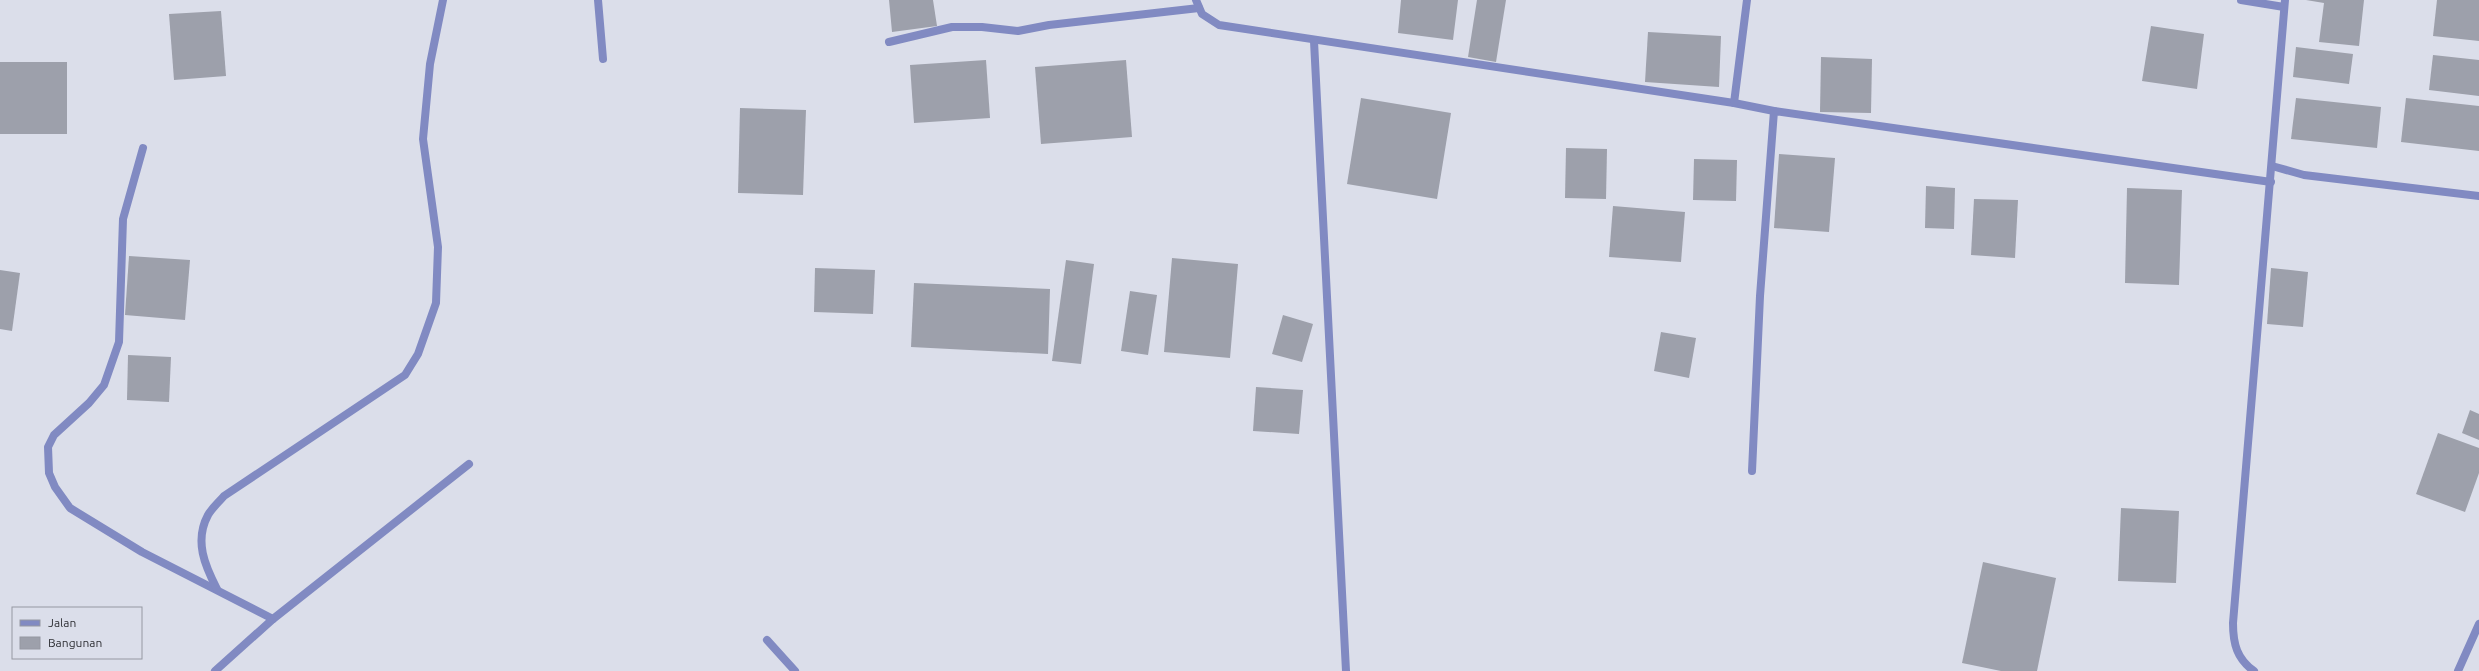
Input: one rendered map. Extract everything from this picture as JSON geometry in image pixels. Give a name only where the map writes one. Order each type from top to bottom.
[{"type":"street","points":[[217,589],[205,567],[201,551],[203,530],[208,515],[224,496],[400,379],[405,375],[418,354],[436,303],[438,246],[423,139],[430,64],[443,0]]},
{"type":"street","points":[[598,0],[603,58]]},
{"type":"street","points":[[1734,103],[1747,0]]},
{"type":"street","points":[[2241,0],[2284,3],[2271,182],[2233,623],[2233,641],[2240,659],[2254,671]]},
{"type":"street","points":[[889,42],[952,27],[982,27],[1018,31],[1197,4],[1202,14],[1219,25],[1314,41],[1734,103],[1774,111],[2271,182]]},
{"type":"street","points":[[1314,41],[1346,671]]},
{"type":"street","points":[[1752,471],[1760,296],[1774,111]]},
{"type":"street","points":[[143,148],[123,219],[119,342],[104,385],[89,403],[54,435],[48,447],[49,473],[55,487],[70,508],[142,552],[273,618]]},
{"type":"street","points":[[2272,166],[2304,176],[2479,196]]},
{"type":"street","points":[[215,671],[273,618],[469,464]]},
{"type":"street","points":[[2458,671],[2479,624]]},
{"type":"street","points":[[767,640],[795,671]]},
{"type":"building","points":[[889,0],[933,0],[937,26],[892,32]]},
{"type":"building","points":[[1401,0],[1458,0],[1453,40],[1398,33]]},
{"type":"building","points":[[1477,0],[1506,0],[1496,62],[1468,57]]},
{"type":"building","points":[[2306,0],[2364,0],[2359,46],[2319,42],[2324,3]]},
{"type":"building","points":[[2437,0],[2479,0],[2479,41],[2433,36]]},
{"type":"building","points":[[221,11],[226,76],[174,80],[169,14]]},
{"type":"building","points":[[2151,26],[2204,34],[2197,89],[2142,81]]},
{"type":"building","points":[[1648,32],[1721,36],[1719,87],[1645,82]]},
{"type":"building","points":[[2296,47],[2353,54],[2349,84],[2293,77]]},
{"type":"building","points":[[2433,55],[2479,60],[2479,96],[2429,90]]},
{"type":"building","points":[[1821,57],[1872,59],[1871,113],[1820,112]]},
{"type":"building","points":[[986,60],[990,118],[914,123],[910,65]]},
{"type":"building","points":[[1126,60],[1132,137],[1041,144],[1035,67]]},
{"type":"building","points":[[0,62],[67,62],[67,134],[0,134]]},
{"type":"building","points":[[1361,98],[1451,113],[1437,199],[1347,184]]},
{"type":"building","points":[[2296,98],[2381,107],[2377,148],[2291,139]]},
{"type":"building","points":[[2406,98],[2479,106],[2479,151],[2401,142]]},
{"type":"building","points":[[740,108],[806,110],[803,195],[738,193]]},
{"type":"building","points":[[1566,148],[1607,149],[1606,199],[1565,198]]},
{"type":"building","points":[[1779,154],[1835,158],[1829,232],[1774,228]]},
{"type":"building","points":[[1694,159],[1737,160],[1736,201],[1693,200]]},
{"type":"building","points":[[1926,186],[1955,188],[1954,229],[1925,228]]},
{"type":"building","points":[[2127,188],[2182,190],[2179,285],[2125,283]]},
{"type":"building","points":[[1974,199],[2018,200],[2015,258],[1971,255]]},
{"type":"building","points":[[1613,206],[1685,212],[1681,262],[1609,257]]},
{"type":"building","points":[[129,256],[190,260],[185,320],[125,315]]},
{"type":"building","points":[[1172,258],[1238,264],[1230,358],[1164,352]]},
{"type":"building","points":[[1066,260],[1094,264],[1081,364],[1052,361]]},
{"type":"building","points":[[815,268],[875,270],[873,314],[814,312]]},
{"type":"building","points":[[2271,268],[2308,272],[2303,327],[2267,324]]},
{"type":"building","points":[[0,270],[20,273],[12,331],[0,329]]},
{"type":"building","points":[[914,283],[1050,289],[1048,354],[911,347]]},
{"type":"building","points":[[1130,291],[1157,295],[1148,355],[1121,351]]},
{"type":"building","points":[[1283,315],[1313,324],[1302,362],[1272,354]]},
{"type":"building","points":[[1661,332],[1696,338],[1689,378],[1654,371]]},
{"type":"building","points":[[128,355],[171,357],[169,402],[127,400]]},
{"type":"building","points":[[1256,387],[1303,390],[1299,434],[1253,431]]},
{"type":"building","points":[[2470,410],[2479,414],[2479,440],[2462,433]]},
{"type":"building","points":[[2438,433],[2479,448],[2479,473],[2465,512],[2416,494]]},
{"type":"building","points":[[2121,508],[2179,511],[2176,583],[2118,581]]},
{"type":"building","points":[[1983,562],[2056,578],[2037,671],[2001,671],[1962,663]]}]
